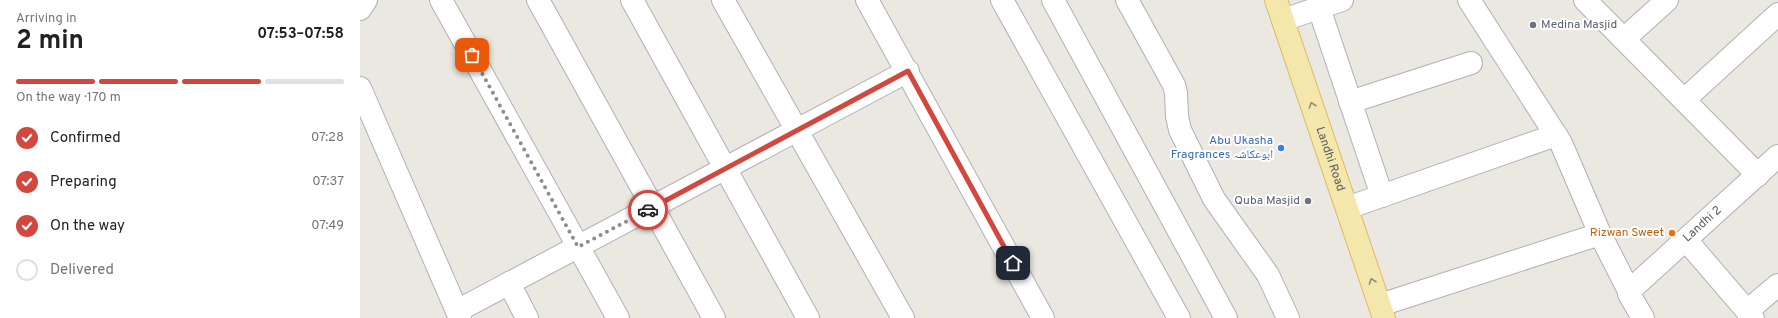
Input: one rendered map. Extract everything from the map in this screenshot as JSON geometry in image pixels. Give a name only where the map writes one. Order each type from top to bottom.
[{"type":"main road","name":"Landhi Road","points":[[1279,10],[1347,208],[1381,314]]},
{"type":"street","points":[[360,9],[366,0]]},
{"type":"street","points":[[441,0],[618,318]]},
{"type":"street","points":[[538,0],[714,318]]},
{"type":"street","points":[[632,0],[808,318]]},
{"type":"street","points":[[723,0],[903,318]]},
{"type":"street","points":[[867,0],[908,71],[1043,318]]},
{"type":"street","points":[[1002,0],[1179,318]]},
{"type":"street","points":[[1053,0],[1226,318]]},
{"type":"street","points":[[1126,0],[1174,84],[1180,130],[1214,200],[1268,275],[1288,318]]},
{"type":"street","points":[[1279,10],[1319,8],[1342,0]]},
{"type":"street","points":[[1469,0],[1561,143],[1600,234],[1643,318]]},
{"type":"street","points":[[1585,0],[1758,175]]},
{"type":"street","points":[[1624,39],[1667,0]]},
{"type":"street","points":[[1319,8],[1382,196]]},
{"type":"street","points":[[1684,100],[1778,14]]},
{"type":"street","points":[[1350,102],[1471,63]]},
{"type":"street","points":[[362,99],[459,314],[508,284],[908,71]]},
{"type":"street","points":[[1347,208],[1556,136]]},
{"type":"street","name":"Landhi 2","points":[[1629,293],[1778,156]]},
{"type":"street","points":[[1381,314],[1600,234]]},
{"type":"street","points":[[1686,240],[1750,315],[1778,285]]},
{"type":"street","points":[[508,284],[527,318]]},
{"type":"way so far","points":[[472,55],[578,247],[648,210]]},
{"type":"place","name":"Medina Masjid","points":[[1533,25]]},
{"type":"place","name":"Abu Ukasha Fragrances ابوعکاشہ","points":[[1281,148]]},
{"type":"place","name":"Quba Masjid","points":[[1308,201]]},
{"type":"place","name":"Rizwan Sweet","points":[[1672,233]]},
{"type":"route","points":[[648,210],[908,71],[1013,263]]}]
